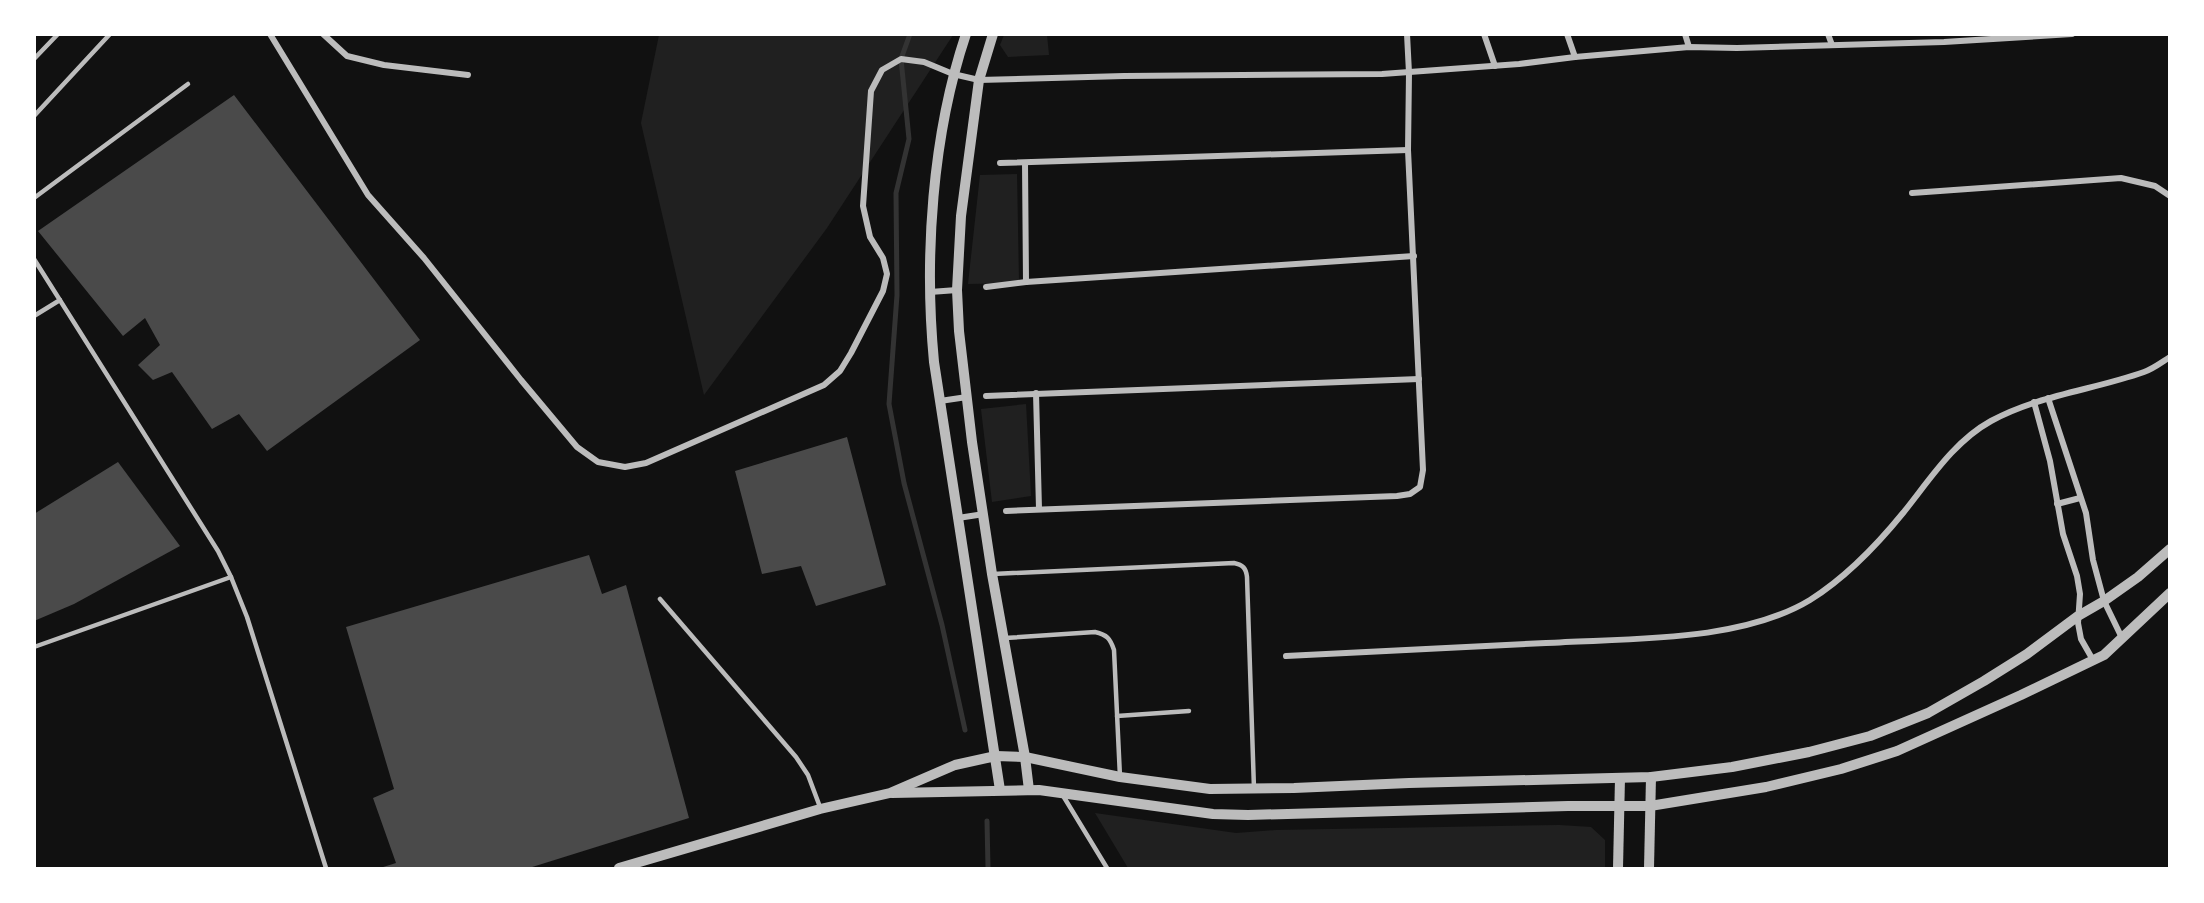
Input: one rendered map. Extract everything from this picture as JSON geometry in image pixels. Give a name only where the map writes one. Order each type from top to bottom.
[{"type":"street","points":[[270,34],[368,195],[424,258],[521,380],[578,447],[598,462],[625,467],[646,463],[824,385],[840,371],[883,291],[887,274],[883,258],[870,237],[863,206],[871,91],[882,70],[901,59],[924,62],[953,74],[979,80],[1409,73],[1689,47],[1737,48],[1944,42],[2072,34]]},
{"type":"street","points":[[323,34],[346,56],[384,65],[468,75]]},
{"type":"street","points":[[966,34],[953,74],[943,126],[935,194],[929,292],[934,362],[1000,790]]},
{"type":"street","points":[[993,34],[979,80],[961,216],[957,290],[959,331],[967,397],[992,574],[1029,790]]},
{"type":"street","points":[[1006,511],[1397,496],[1410,494],[1420,487],[1423,470],[1408,150],[1407,34]]},
{"type":"street","points":[[1484,34],[1495,66]]},
{"type":"street","points":[[1567,34],[1575,57]]},
{"type":"street","points":[[1685,34],[1689,47]]},
{"type":"street","points":[[1828,34],[1832,45]]},
{"type":"street","points":[[1000,163],[1408,150]]},
{"type":"street","points":[[1025,163],[1026,282]]},
{"type":"street","points":[[1912,193],[2121,178],[2156,186],[2169,196]]},
{"type":"street","points":[[986,287],[1026,282],[1413,256]]},
{"type":"street","points":[[929,292],[957,290]]},
{"type":"street","points":[[1286,656],[1657,637],[1745,626],[1810,600],[1842,575],[1871,549],[1902,515],[1956,448],[1989,422],[2034,402],[2146,371],[2169,357]]},
{"type":"street","points":[[986,396],[1419,379]]},
{"type":"street","points":[[1036,393],[1039,509]]},
{"type":"street","points":[[940,401],[967,397]]},
{"type":"street","points":[[2048,398],[2086,513],[2093,560],[2104,601],[2122,638]]},
{"type":"street","points":[[2034,402],[2050,461],[2063,534],[2077,576],[2080,594],[2078,616],[2080,639],[2093,660]]},
{"type":"street","points":[[2058,504],[2080,498]]},
{"type":"street","points":[[958,518],[984,514]]},
{"type":"street","points":[[619,868],[820,809],[890,793],[955,765],[996,756],[1025,757],[1120,777],[1210,789],[1254,789],[1651,777],[1731,767],[1798,754],[1870,735],[1928,713],[2027,654],[2078,616],[2138,577],[2169,549]]},
{"type":"street","points":[[890,793],[930,794],[1029,790],[1213,814],[1545,806],[1650,806],[1766,787],[1840,769],[1897,751],[1945,731],[2104,655],[2169,593]]},
{"type":"street","points":[[1649,868],[1651,777]]},
{"type":"street","points":[[1618,868],[1620,778]]},
{"type":"lane","points":[[34,59],[58,34]]},
{"type":"lane","points":[[34,116],[110,34]]},
{"type":"lane","points":[[34,198],[188,84]]},
{"type":"lane","points":[[34,260],[218,552],[231,577],[247,617],[326,868]]},
{"type":"lane","points":[[34,316],[60,300]]},
{"type":"lane","points":[[992,574],[1234,563],[1241,565],[1246,570],[1247,577],[1254,789]]},
{"type":"lane","points":[[34,647],[231,577]]},
{"type":"lane","points":[[660,599],[796,757],[808,775],[820,809]]},
{"type":"lane","points":[[1004,638],[1095,632],[1105,634],[1114,650],[1120,777]]},
{"type":"lane","points":[[1117,716],[1189,711]]},
{"type":"lane","points":[[1061,793],[1107,868]]},
{"type":"shaded area","points":[[659,35],[953,35],[827,228],[704,395],[641,123]]},
{"type":"shaded area","points":[[1004,35],[1047,35],[1049,55],[1008,57],[1000,45]]},
{"type":"shaded area","points":[[1017,174],[1019,283],[968,284],[980,175]]},
{"type":"shaded area","points":[[1026,404],[1031,496],[992,502],[981,409]]},
{"type":"shaded area","points":[[1095,813],[1236,833],[1276,830],[1559,825],[1591,827],[1605,840],[1605,868],[1128,868]]},
{"type":"building","points":[[234,95],[420,340],[267,451],[239,414],[212,429],[172,372],[153,380],[138,365],[160,345],[145,318],[123,336],[38,231]]},
{"type":"building","points":[[847,437],[886,585],[816,606],[801,566],[762,574],[735,471]]},
{"type":"building","points":[[118,462],[180,546],[74,604],[34,621],[34,514]]},
{"type":"building","points":[[589,555],[602,594],[626,585],[689,818],[529,868],[380,868],[396,863],[373,798],[394,789],[346,627]]},
{"type":"waterway","points":[[910,34],[901,59],[909,139],[896,193],[897,295],[889,404],[904,483],[942,625],[965,730]]},
{"type":"waterway","points":[[987,821],[988,868]]}]
